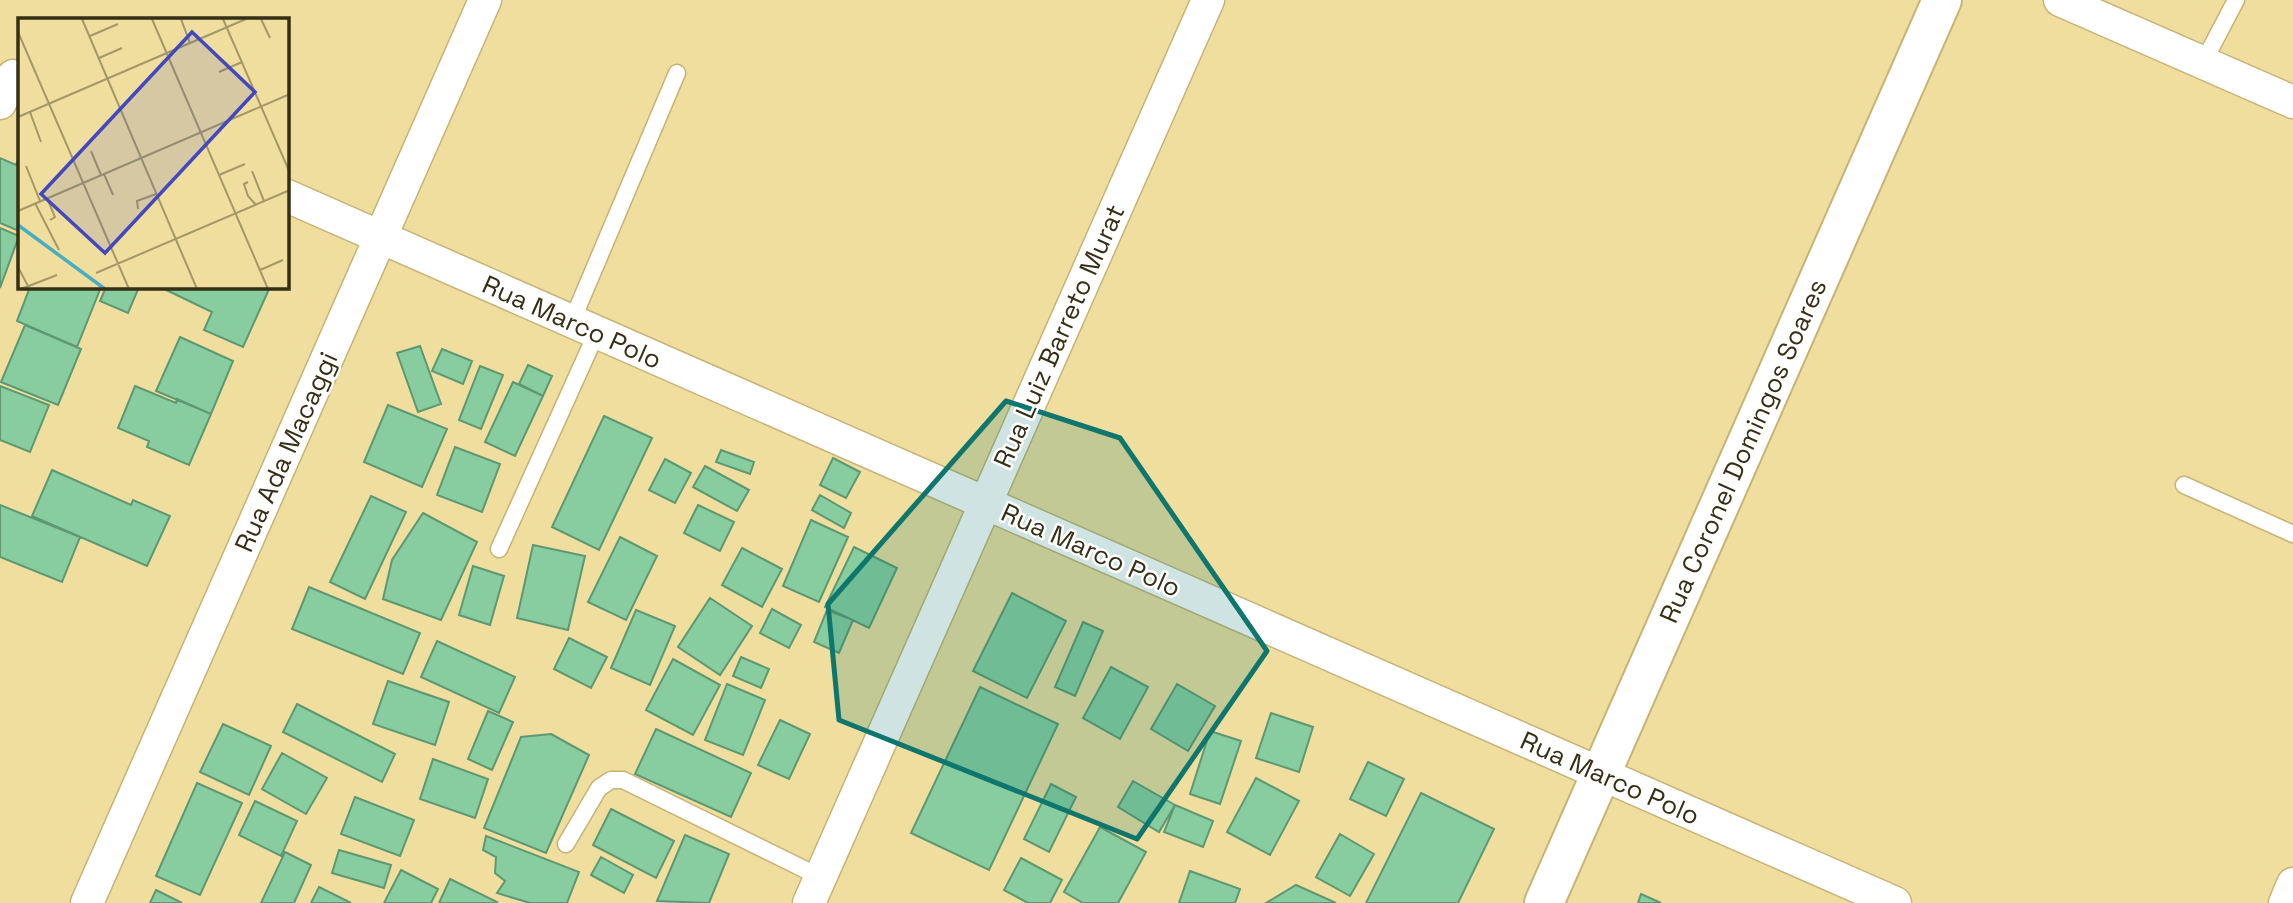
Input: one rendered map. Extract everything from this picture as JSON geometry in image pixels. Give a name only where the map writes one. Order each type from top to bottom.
[{"type":"street","name":"Rua Ada Macaggi","points":[[87,903],[485,0]]},
{"type":"street","name":"Rua Luiz Barreto Murat","points":[[814,890],[1208,0]]},
{"type":"street","name":"Rua Coronel Domingos Soares","points":[[1544,903],[1942,0]]},
{"type":"street","points":[[2060,0],[2293,102]]},
{"type":"street","name":"Rua Marco Polo","points":[[289,198],[1895,903]]},
{"type":"street","points":[[2285,903],[2293,884]]},
{"type":"lane","points":[[2203,63],[2236,0]]},
{"type":"lane","points":[[499,549],[677,73]]},
{"type":"lane","points":[[2184,485],[2293,534]]},
{"type":"lane","points":[[566,844],[599,788],[611,780],[623,780],[814,890]]},
{"type":"highlighted area","points":[[1006,401],[1120,438],[1267,651],[1137,839],[839,720],[828,604]]},
{"type":"building","points":[[0,158],[16,165],[18,160],[18,231],[0,223]]},
{"type":"building","points":[[0,228],[18,236],[18,239],[0,288]]},
{"type":"building","points":[[29,289],[100,289],[77,347],[17,321]]},
{"type":"building","points":[[105,289],[138,289],[128,313],[100,301]]},
{"type":"building","points":[[164,289],[269,289],[243,347],[204,330],[212,312]]},
{"type":"building","points":[[25,325],[81,349],[58,405],[1,382]]},
{"type":"building","points":[[180,337],[233,361],[211,414],[156,391]]},
{"type":"building","points":[[420,346],[441,404],[418,412],[397,353]]},
{"type":"building","points":[[442,349],[472,361],[463,384],[432,371]]},
{"type":"building","points":[[528,365],[552,376],[543,396],[519,384]]},
{"type":"building","points":[[480,366],[503,375],[481,429],[459,420]]},
{"type":"building","points":[[513,382],[543,396],[515,456],[485,442]]},
{"type":"building","points":[[0,386],[49,405],[30,452],[0,440]]},
{"type":"building","points":[[135,386],[176,403],[177,399],[211,414],[189,465],[147,447],[149,441],[118,428]]},
{"type":"building","points":[[388,405],[447,429],[422,487],[364,462]]},
{"type":"building","points":[[604,416],[652,438],[599,550],[552,527]]},
{"type":"building","points":[[455,447],[500,464],[482,512],[437,495]]},
{"type":"building","points":[[721,450],[754,462],[750,474],[716,462]]},
{"type":"building","points":[[833,458],[860,472],[846,498],[820,485]]},
{"type":"building","points":[[665,459],[691,473],[675,503],[649,490]]},
{"type":"building","points":[[705,466],[749,490],[737,511],[693,487]]},
{"type":"building","points":[[52,470],[131,505],[133,500],[170,516],[147,566],[32,516]]},
{"type":"building","points":[[820,495],[851,513],[844,528],[812,510]]},
{"type":"building","points":[[371,496],[406,512],[365,599],[330,582]]},
{"type":"building","points":[[0,505],[80,537],[62,582],[0,557]]},
{"type":"building","points":[[698,505],[734,522],[720,551],[684,533]]},
{"type":"building","points":[[423,513],[477,542],[441,620],[383,599],[392,560]]},
{"type":"building","points":[[811,520],[848,537],[819,602],[783,586]]},
{"type":"building","points":[[620,537],[657,556],[626,620],[588,602]]},
{"type":"building","points":[[533,545],[585,556],[568,630],[517,618]]},
{"type":"building","points":[[854,547],[897,568],[869,628],[825,607]]},
{"type":"building","points":[[742,548],[782,569],[762,607],[722,585]]},
{"type":"building","points":[[473,566],[504,576],[490,625],[459,615]]},
{"type":"building","points":[[309,587],[420,633],[403,674],[292,629]]},
{"type":"building","points":[[1012,593],[1066,621],[1027,698],[973,671]]},
{"type":"building","points":[[710,598],[752,626],[720,675],[678,647]]},
{"type":"building","points":[[772,609],[801,625],[789,648],[760,633]]},
{"type":"building","points":[[636,610],[675,626],[650,685],[611,668]]},
{"type":"building","points":[[827,610],[853,620],[839,653],[814,642]]},
{"type":"building","points":[[1083,622],[1103,631],[1075,696],[1055,687]]},
{"type":"building","points":[[569,638],[607,657],[591,688],[554,669]]},
{"type":"building","points":[[437,641],[515,677],[499,713],[421,677]]},
{"type":"building","points":[[741,657],[769,669],[761,688],[733,676]]},
{"type":"building","points":[[673,659],[720,685],[693,735],[646,710]]},
{"type":"building","points":[[1111,667],[1148,687],[1120,739],[1083,718]]},
{"type":"building","points":[[388,681],[449,702],[435,745],[373,724]]},
{"type":"building","points":[[727,684],[765,700],[743,755],[705,740]]},
{"type":"building","points":[[1177,684],[1215,706],[1188,751],[1151,729]]},
{"type":"building","points":[[980,687],[1058,724],[989,870],[911,833]]},
{"type":"building","points":[[297,704],[395,754],[382,782],[283,732]]},
{"type":"building","points":[[488,711],[513,722],[492,770],[468,759]]},
{"type":"building","points":[[1271,713],[1313,727],[1299,772],[1256,758]]},
{"type":"building","points":[[780,720],[810,734],[789,779],[758,765]]},
{"type":"building","points":[[223,724],[271,746],[249,795],[200,772]]},
{"type":"building","points":[[656,729],[751,773],[731,817],[635,774]]},
{"type":"building","points":[[1210,731],[1241,741],[1220,804],[1190,794]]},
{"type":"building","points":[[551,734],[589,755],[546,853],[484,828],[521,737]]},
{"type":"building","points":[[282,753],[327,778],[306,814],[262,789]]},
{"type":"building","points":[[433,759],[488,779],[475,818],[420,799]]},
{"type":"building","points":[[1368,762],[1404,779],[1386,816],[1350,799]]},
{"type":"building","points":[[1256,778],[1299,801],[1270,855],[1227,832]]},
{"type":"building","points":[[1133,781],[1175,805],[1159,832],[1118,807]]},
{"type":"building","points":[[197,783],[242,803],[200,895],[156,876]]},
{"type":"building","points":[[1051,784],[1076,797],[1049,852],[1024,839]]},
{"type":"building","points":[[1421,793],[1494,829],[1458,903],[1366,903]]},
{"type":"building","points":[[355,797],[414,820],[400,856],[341,834]]},
{"type":"building","points":[[255,801],[297,821],[281,856],[239,835]]},
{"type":"building","points":[[1175,805],[1213,821],[1203,847],[1164,832]]},
{"type":"building","points":[[611,809],[674,841],[656,878],[593,845]]},
{"type":"building","points":[[1100,827],[1146,852],[1118,903],[1083,903],[1064,892]]},
{"type":"building","points":[[1340,834],[1374,854],[1350,896],[1316,877]]},
{"type":"building","points":[[685,835],[729,854],[709,903],[657,901]]},
{"type":"building","points":[[486,836],[579,872],[567,903],[530,903],[497,893],[505,881],[495,873],[496,857],[483,850]]},
{"type":"building","points":[[339,850],[391,865],[384,888],[332,873]]},
{"type":"building","points":[[285,852],[311,865],[294,903],[261,903]]},
{"type":"building","points":[[601,857],[633,875],[624,893],[591,875]]},
{"type":"building","points":[[1021,858],[1062,880],[1050,903],[1028,903],[1004,890]]},
{"type":"building","points":[[401,870],[438,889],[431,903],[384,903]]},
{"type":"building","points":[[1190,871],[1240,889],[1235,903],[1179,903]]},
{"type":"building","points":[[450,879],[497,902],[439,903]]},
{"type":"building","points":[[1296,885],[1336,903],[1266,903]]},
{"type":"building","points":[[319,887],[351,903],[311,903]]},
{"type":"building","points":[[156,890],[182,903],[150,903]]},
{"type":"building","points":[[1641,894],[1661,903],[1638,903]]}]
